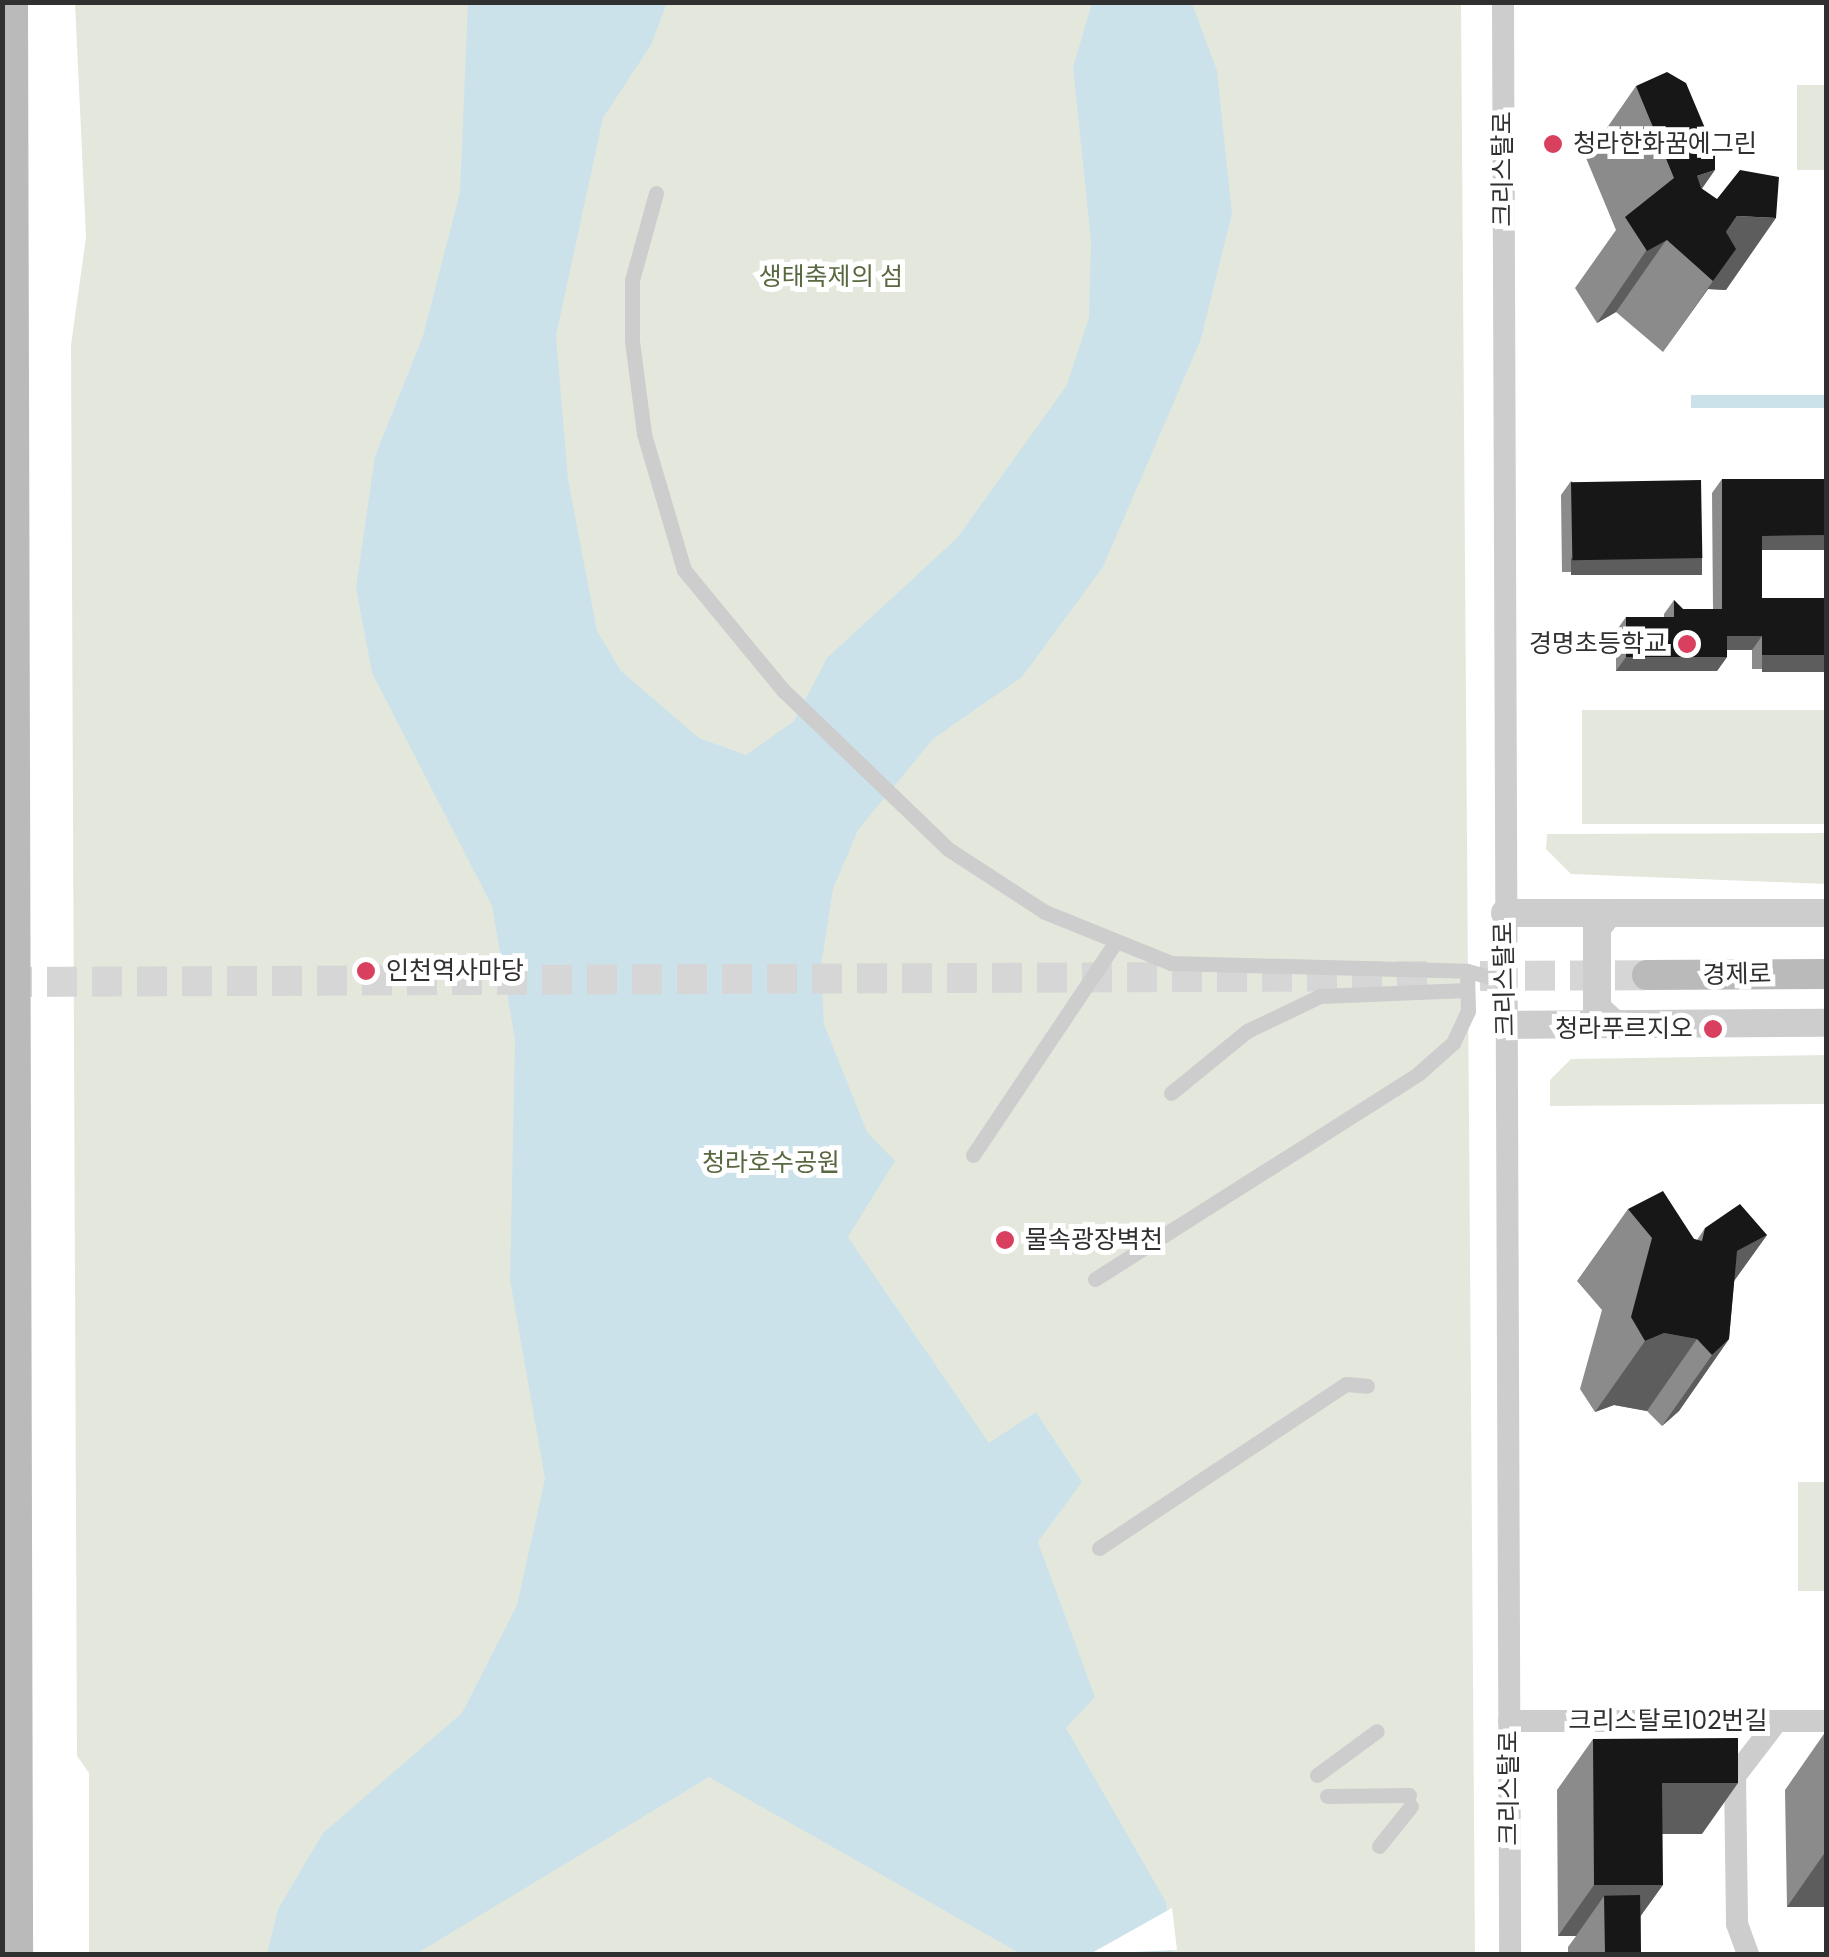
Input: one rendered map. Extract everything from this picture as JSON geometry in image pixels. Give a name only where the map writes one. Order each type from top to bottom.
[{"type":"main road","points":[[13,2],[18,739],[8,970],[17,1201],[9,1732],[18,1954]]},
{"type":"main road","name":"경제로","points":[[1647,976],[1826,974]]},
{"type":"street","name":"크리스탈로","points":[[1503,2],[1510,1954]]},
{"type":"street","points":[[656,193],[632,280],[632,341],[662,505],[710,611],[783,690],[948,848],[1045,912],[1171,962],[1266,972],[1467,971],[1506,982]]},
{"type":"street","points":[[2,780],[18,739]]},
{"type":"street","points":[[1505,914],[1826,913]]},
{"type":"street","points":[[1608,914],[1597,928],[1597,1008],[1616,1024]]},
{"type":"street","points":[[973,1155],[1115,943]]},
{"type":"street","points":[[1095,1279],[1419,1073],[1452,1043],[1467,990],[1467,971]]},
{"type":"street","points":[[1171,1093],[1247,1032],[1320,996],[1467,990]]},
{"type":"street","points":[[1506,1026],[1826,1023]]},
{"type":"street","points":[[2,1162],[17,1201]]},
{"type":"street","points":[[1100,1548],[1346,1384],[1366,1386]]},
{"type":"street","name":"크리스탈로102번길","points":[[1509,1721],[1826,1721]]},
{"type":"street","points":[[1735,1776],[1777,1721]]},
{"type":"street","points":[[1698,1722],[1735,1776],[1737,1924],[1748,1954]]},
{"type":"street","points":[[1317,1775],[1377,1731]]},
{"type":"street","points":[[1328,1796],[1410,1801],[1380,1846]]},
{"type":"green space","name":"청라호수공원","points":[[75,3],[1461,3],[1475,1954],[89,1954],[89,1773],[77,1756],[71,345],[86,237]]},
{"type":"green space","points":[[1797,85],[1826,85],[1826,170],[1797,170]]},
{"type":"green space","points":[[1582,710],[1826,710],[1826,824],[1582,824]]},
{"type":"green space","points":[[1826,833],[1826,884],[1571,874],[1546,849],[1547,834]]},
{"type":"green space","points":[[1826,1055],[1826,1104],[1550,1106],[1550,1080],[1571,1059]]},
{"type":"green space","points":[[1798,1482],[1826,1482],[1826,1591],[1798,1591]]},
{"type":"water","points":[[468,3],[667,3],[651,45],[603,118],[556,336],[568,479],[597,631],[621,671],[699,738],[746,755],[794,721],[827,658],[957,538],[1067,385],[1089,317],[1091,241],[1073,67],[1092,3],[1192,3],[1217,71],[1232,214],[1201,339],[1103,567],[1022,677],[933,739],[858,830],[833,889],[821,967],[824,1024],[867,1132],[895,1161],[848,1237],[989,1443],[1036,1412],[1082,1482],[1038,1542],[1095,1697],[1066,1728],[1166,1902],[1173,1954],[1021,1954],[709,1777],[416,1954],[267,1954],[278,1909],[323,1833],[462,1713],[517,1605],[545,1479],[510,1280],[515,1040],[492,906],[372,673],[356,588],[375,456],[423,336],[460,192]]},
{"type":"water","points":[[1691,395],[1826,395],[1826,408],[1691,408]]},
{"type":"pier","points":[[1172,1908],[1177,1950],[1090,1954]]},
{"type":"building","points":[[1667,72],[1686,83],[1715,152],[1715,170],[1697,176],[1701,188],[1717,199],[1740,170],[1779,177],[1776,218],[1737,216],[1726,232],[1736,249],[1713,281],[1667,240],[1647,251],[1625,217],[1674,178],[1636,86]]},
{"type":"building","points":[[1722,479],[1826,479],[1826,535],[1762,536],[1762,598],[1826,598],[1826,655],[1762,655],[1762,636],[1727,636],[1727,657],[1626,657],[1626,617],[1674,617],[1674,600],[1683,609],[1722,609]]},
{"type":"building","points":[[1701,480],[1702,558],[1572,560],[1571,482]]},
{"type":"building","points":[[1663,1191],[1694,1239],[1702,1241],[1705,1228],[1740,1204],[1767,1235],[1737,1251],[1729,1339],[1712,1355],[1697,1339],[1664,1333],[1645,1341],[1631,1317],[1652,1238],[1628,1209]]},
{"type":"building","points":[[1738,1738],[1738,1783],[1662,1783],[1663,1885],[1594,1885],[1593,1739]]},
{"type":"building","points":[[1640,1895],[1641,1954],[1605,1954],[1604,1896]]},
{"type":"tunnel","points":[[1480,976],[1647,975]]},
{"type":"tunnel","points":[[2,982],[1429,976]]},
{"type":"place","name":"청라한화꿈에그린","points":[[1553,144]]},
{"type":"place","name":"경명초등학교","points":[[1687,644]]},
{"type":"place","name":"인천역사마당","points":[[366,971]]},
{"type":"place","name":"청라푸르지오","points":[[1713,1029]]},
{"type":"place","name":"물속광장벽천","points":[[1005,1240]]},
{"type":"park label","name":"생태축제의 섬","points":[[831,277]]}]
